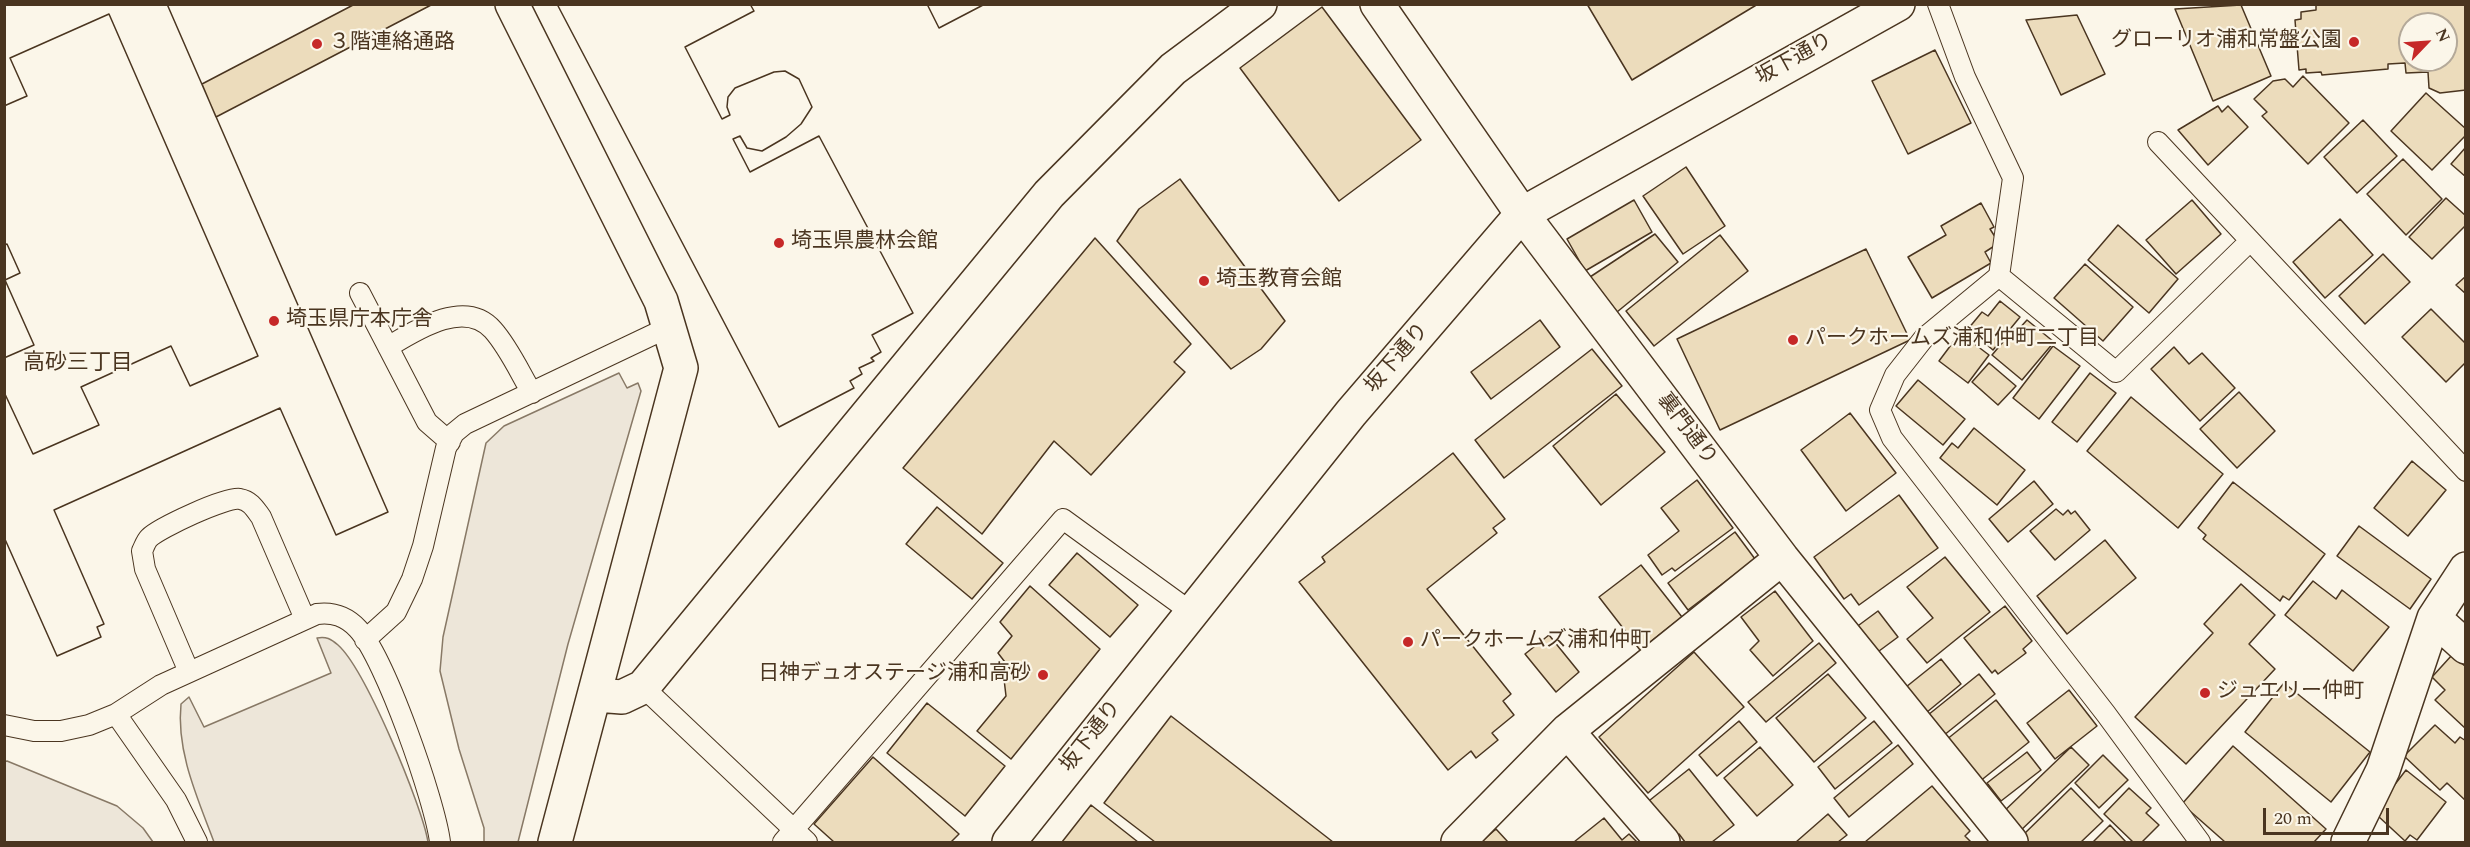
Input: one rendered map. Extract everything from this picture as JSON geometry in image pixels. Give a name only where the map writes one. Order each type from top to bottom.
[{"type":"street","points":[[512,4],[661,301],[681,368],[555,843]]},
{"type":"street","points":[[596,695],[622,697],[643,687],[1049,194],[1173,69],[1260,4]]},
{"type":"street","name":"裏門通り","points":[[1377,4],[1522,214],[1782,558],[2000,839]]},
{"type":"street","name":"坂下通り","points":[[1009,843],[1351,413],[1522,214],[1898,4]]},
{"type":"street","points":[[1458,843],[1567,731],[1782,558]]},
{"type":"street","points":[[2348,843],[2383,770],[2434,618],[2466,569]]},
{"type":"street","points":[[2434,618],[2466,647]]},
{"type":"street","points":[[1567,731],[1663,843]]},
{"type":"lane","points":[[1938,4],[1965,77],[2013,178],[1999,276],[1924,338],[1895,375],[1880,410],[1892,438],[2106,714],[2200,843]]},
{"type":"lane","points":[[2158,142],[2466,471]]},
{"type":"lane","points":[[1999,276],[2116,372],[2250,241]]},
{"type":"lane","points":[[360,293],[427,422],[450,442]]},
{"type":"lane","points":[[388,346],[425,326],[451,317],[471,316],[492,329],[532,393]]},
{"type":"lane","points":[[365,640],[396,612],[412,579],[454,433],[465,424],[669,327]]},
{"type":"lane","points":[[189,672],[145,569],[142,550],[150,537],[168,526],[239,498],[253,505],[261,517],[305,619]]},
{"type":"lane","points":[[643,687],[795,838],[1063,519],[1191,612]]},
{"type":"lane","points":[[4,725],[34,731],[61,731],[116,714],[139,697],[189,672],[305,619],[331,612],[351,623],[374,653],[413,748],[440,843]]},
{"type":"lane","points":[[116,714],[176,800],[197,843]]},
{"type":"shaded area","points":[[619,373],[627,388],[638,383],[641,391],[568,644],[518,842],[484,842],[484,828],[459,749],[440,671],[443,637],[486,443],[504,426]]},
{"type":"shaded area","points":[[317,638],[328,638],[338,645],[363,681],[404,770],[424,824],[428,842],[214,842],[195,792],[185,757],[180,722],[181,704],[189,697],[204,727],[331,673]]},
{"type":"shaded area","points":[[7,761],[117,806],[143,828],[153,842],[5,842],[4,762]]},
{"type":"building","name":"埼玉県庁本庁舎","points":[[4,4],[167,4],[388,512],[336,535],[280,408],[54,510],[104,624],[97,627],[101,637],[57,656],[4,537],[4,392],[33,454],[99,425],[81,387],[171,346],[190,386],[258,356],[109,14],[10,58],[27,96],[4,106]]},
{"type":"building","name":"埼玉県庁本庁舎","points":[[4,4],[167,4],[388,512],[336,535],[280,408],[54,510],[104,624],[97,627],[101,637],[57,656],[4,537],[4,392],[33,454],[99,425],[81,387],[171,346],[190,386],[258,356],[109,14],[10,58],[27,96],[4,106]]},
{"type":"building","name":"３階連絡通路","points":[[355,4],[433,4],[216,117],[202,84]]},
{"type":"building","name":"埼玉県農林会館","points":[[557,4],[750,4],[754,11],[685,47],[722,119],[730,115],[727,107],[728,97],[735,88],[774,72],[785,71],[799,79],[812,107],[801,124],[786,137],[762,151],[747,148],[740,136],[733,139],[750,172],[819,136],[913,313],[872,335],[881,352],[871,358],[874,361],[859,368],[862,374],[850,381],[854,388],[779,427]]},
{"type":"building","name":"埼玉県農林会館","points":[[557,4],[750,4],[754,11],[685,47],[722,119],[730,115],[727,107],[728,97],[735,88],[774,72],[785,71],[799,79],[812,107],[801,124],[786,137],[762,151],[747,148],[740,136],[733,139],[750,172],[819,136],[913,313],[872,335],[881,352],[871,358],[874,361],[859,368],[862,374],[850,381],[854,388],[779,427]]},
{"type":"building","points":[[927,4],[985,4],[939,28]]},
{"type":"building","points":[[927,4],[985,4],[939,28]]},
{"type":"building","points":[[1587,4],[1758,4],[1632,80]]},
{"type":"building","name":"グローリオ浦和常盤公園","points":[[2316,4],[2466,4],[2466,90],[2440,93],[2429,88],[2428,72],[2458,72],[2458,12],[2398,12],[2398,63],[2388,64],[2388,69],[2322,75],[2321,72],[2306,73],[2306,69],[2299,70],[2295,20],[2301,19],[2301,12],[2316,10]]},
{"type":"building","points":[[2241,5],[2271,76],[2213,101],[2175,9]]},
{"type":"building","points":[[1322,7],[1421,140],[1339,201],[1240,68]]},
{"type":"building","points":[[2077,15],[2105,74],[2061,95],[2026,20]]},
{"type":"building","points":[[1935,50],[1971,123],[1908,154],[1872,81]]},
{"type":"building","points":[[2303,76],[2349,123],[2308,164],[2262,116],[2267,112],[2254,99],[2273,81],[2285,79],[2293,87]]},
{"type":"building","points":[[2426,93],[2466,129],[2466,135],[2432,170],[2391,131]]},
{"type":"building","points":[[2218,106],[2222,112],[2228,106],[2248,127],[2208,165],[2178,130]]},
{"type":"building","points":[[2363,120],[2397,156],[2357,193],[2324,157]]},
{"type":"building","points":[[2466,147],[2466,177],[2451,164]]},
{"type":"building","points":[[2403,159],[2442,199],[2406,235],[2367,194]]},
{"type":"building","points":[[1686,167],[1725,226],[1683,254],[1643,196]]},
{"type":"building","name":"埼玉教育会館","points":[[1180,179],[1285,321],[1261,349],[1231,369],[1117,241],[1139,209]]},
{"type":"building","points":[[2446,198],[2466,216],[2466,225],[2432,259],[2409,237]]},
{"type":"building","points":[[1634,200],[1652,232],[1585,271],[1567,239]]},
{"type":"building","points":[[2192,200],[2221,234],[2176,274],[2146,240]]},
{"type":"building","points":[[1981,203],[1994,227],[1990,229],[1999,243],[1985,252],[1991,263],[1932,298],[1908,257],[1946,235],[1941,226]]},
{"type":"building","points":[[2340,219],[2373,255],[2325,298],[2293,262]]},
{"type":"building","points":[[2118,225],[2178,279],[2149,313],[2088,260]]},
{"type":"building","points":[[1655,234],[1678,262],[1617,312],[1590,277]]},
{"type":"building","points":[[1720,235],[1748,271],[1654,346],[1626,311]]},
{"type":"building","points":[[1095,238],[1191,344],[1174,362],[1185,372],[1091,475],[1054,441],[982,534],[903,468]]},
{"type":"building","points":[[7,244],[20,273],[5,280],[34,345],[4,358],[4,245]]},
{"type":"building","points":[[7,244],[20,273],[5,280],[34,345],[4,358],[4,245]]},
{"type":"building","name":"パークホームズ浦和仲町二丁目","points":[[1866,249],[1910,340],[1720,430],[1677,339]]},
{"type":"building","points":[[2383,254],[2410,282],[2365,324],[2339,296]]},
{"type":"building","points":[[2085,264],[2133,307],[2103,341],[2054,298]]},
{"type":"building","points":[[2466,276],[2466,294],[2456,285]]},
{"type":"building","points":[[2000,301],[2020,317],[1993,350],[1968,329],[1982,312],[1988,316]]},
{"type":"building","points":[[2431,309],[2466,344],[2466,362],[2446,382],[2402,337]]},
{"type":"building","points":[[1540,320],[1560,347],[1491,399],[1471,372]]},
{"type":"building","points":[[2027,320],[2054,342],[2022,380],[1992,355],[2014,329],[2017,331]]},
{"type":"building","points":[[1960,333],[1989,355],[1968,383],[1939,361]]},
{"type":"building","points":[[2053,346],[2080,366],[2039,419],[2013,398]]},
{"type":"building","points":[[2174,347],[2189,364],[2202,353],[2235,388],[2200,421],[2151,369]]},
{"type":"building","points":[[1592,349],[1622,386],[1504,478],[1475,440]]},
{"type":"building","points":[[1989,363],[2016,386],[1998,405],[1972,382]]},
{"type":"building","points":[[2090,373],[2116,393],[2077,442],[2052,422]]},
{"type":"building","points":[[1918,380],[1965,419],[1943,445],[1896,406]]},
{"type":"building","points":[[2239,392],[2275,431],[2237,468],[2200,429]]},
{"type":"building","points":[[1616,394],[1665,452],[1601,505],[1553,446]]},
{"type":"building","points":[[2131,397],[2223,474],[2178,528],[2087,451]]},
{"type":"building","points":[[1850,413],[1896,473],[1846,511],[1801,450]]},
{"type":"building","points":[[1974,428],[2025,470],[1997,505],[1940,458],[1952,443],[1958,448]]},
{"type":"building","name":"パークホームズ浦和仲町","points":[[1453,453],[1505,519],[1493,528],[1497,533],[1427,589],[1511,694],[1503,701],[1514,715],[1492,733],[1498,740],[1476,758],[1471,751],[1448,770],[1299,582],[1325,562],[1322,557]]},
{"type":"building","points":[[2412,461],[2446,490],[2408,536],[2374,508]]},
{"type":"building","points":[[1697,480],[1733,528],[1675,571],[1672,568],[1662,575],[1648,555],[1679,531],[1661,508]]},
{"type":"building","points":[[2034,481],[2053,504],[2008,542],[1989,519]]},
{"type":"building","points":[[2233,482],[2325,554],[2289,600],[2283,596],[2280,601],[2203,539],[2206,535],[2198,528]]},
{"type":"building","points":[[1899,495],[1938,548],[1859,605],[1851,594],[1844,599],[1814,557]]},
{"type":"building","points":[[937,507],[1003,563],[972,599],[906,544]]},
{"type":"building","points":[[2056,509],[2063,515],[2068,510],[2071,514],[2075,511],[2090,530],[2055,560],[2030,531]]},
{"type":"building","points":[[2359,526],[2431,579],[2410,609],[2337,556]]},
{"type":"building","points":[[1735,532],[1755,559],[1688,610],[1668,583]]},
{"type":"building","points":[[2105,540],[2136,578],[2067,634],[2037,596]]},
{"type":"building","points":[[1077,553],[1138,605],[1110,637],[1049,585]]},
{"type":"building","points":[[1945,557],[1990,612],[1927,663],[1907,639],[1933,618],[1907,587]]},
{"type":"building","points":[[1641,565],[1682,617],[1640,650],[1599,597]]},
{"type":"building","points":[[2313,581],[2336,599],[2342,590],[2389,627],[2353,671],[2285,615]]},
{"type":"building","name":"ジュエリー仲町","points":[[2241,584],[2275,615],[2249,644],[2275,669],[2186,764],[2135,717],[2213,633],[2204,624]]},
{"type":"building","name":"日神デュオステージ浦和高砂","points":[[1030,586],[1100,649],[1011,759],[977,731],[1006,696],[1004,679],[1011,670],[998,653],[1012,636],[1000,622]]},
{"type":"building","points":[[1775,591],[1813,641],[1773,676],[1750,650],[1759,641],[1741,617]]},
{"type":"building","points":[[2005,606],[2032,641],[2023,649],[2026,653],[1998,674],[1995,670],[1992,673],[1964,638]]},
{"type":"building","points":[[1878,611],[1898,637],[1875,654],[1855,628]]},
{"type":"building","points":[[1549,635],[1579,672],[1556,692],[1525,654]]},
{"type":"building","points":[[1819,643],[1836,663],[1766,722],[1748,702]]},
{"type":"building","points":[[1694,652],[1744,707],[1648,793],[1599,737]]},
{"type":"building","points":[[2452,655],[2466,667],[2466,729],[2435,700],[2445,690],[2432,677]]},
{"type":"building","points":[[1941,659],[1961,684],[1921,717],[1901,691]]},
{"type":"building","points":[[1828,674],[1866,718],[1814,762],[1776,718]]},
{"type":"building","points":[[1979,674],[1995,694],[1938,740],[1923,719]]},
{"type":"building","points":[[2284,683],[2370,752],[2331,802],[2245,732]]},
{"type":"building","points":[[2069,690],[2097,726],[2055,759],[2027,723]]},
{"type":"building","points":[[1996,700],[2029,742],[1974,786],[1941,744]]},
{"type":"building","points":[[927,703],[1005,766],[965,816],[887,753]]},
{"type":"building","points":[[1171,716],[1333,842],[1155,842],[1104,803]]},
{"type":"building","points":[[1739,721],[1757,742],[1717,776],[1699,755]]},
{"type":"building","points":[[1874,721],[1892,743],[1835,789],[1818,767]]},
{"type":"building","points":[[2435,725],[2455,743],[2460,737],[2466,741],[2466,801],[2447,783],[2440,790],[2404,756]]},
{"type":"building","points":[[1898,745],[1913,764],[1849,817],[1834,798]]},
{"type":"building","points":[[2233,746],[2326,829],[2314,842],[2225,842],[2182,804]]},
{"type":"building","points":[[1760,747],[1793,785],[1757,816],[1724,778]]},
{"type":"building","points":[[2071,747],[2089,765],[2017,834],[1999,816]]},
{"type":"building","points":[[2027,752],[2041,770],[2001,801],[1987,783]]},
{"type":"building","points":[[2103,755],[2128,780],[2099,808],[2075,783]]},
{"type":"building","points":[[873,757],[959,834],[951,842],[834,842],[814,824]]},
{"type":"building","points":[[1689,769],[1734,825],[1712,842],[1685,842],[1679,834],[1673,839],[1645,804]]},
{"type":"building","points":[[2406,770],[2446,802],[2417,840],[2410,835],[2405,841],[2378,816],[2381,813],[2376,809]]},
{"type":"building","points":[[1932,786],[1970,831],[1965,836],[1971,842],[1865,842]]},
{"type":"building","points":[[2071,788],[2103,821],[2081,842],[2026,842],[2021,837]]},
{"type":"building","points":[[2129,788],[2151,808],[2146,813],[2159,825],[2142,842],[2133,842],[2104,814]]},
{"type":"building","points":[[1091,805],[1138,842],[1062,842]]},
{"type":"building","points":[[1828,814],[1847,835],[1838,842],[1796,842]]},
{"type":"building","points":[[1604,818],[1622,840],[1629,834],[1637,842],[1574,842]]},
{"type":"building","points":[[2110,825],[2126,842],[2093,842]]},
{"type":"building","points":[[1496,829],[1508,842],[1481,842]]},
{"type":"place","name":"グローリオ浦和常盤公園","points":[[2354,42]]},
{"type":"place","name":"３階連絡通路","points":[[317,44]]},
{"type":"place","name":"埼玉県農林会館","points":[[779,243]]},
{"type":"place","name":"埼玉教育会館","points":[[1204,281]]},
{"type":"place","name":"埼玉県庁本庁舎","points":[[274,321]]},
{"type":"place","name":"パークホームズ浦和仲町二丁目","points":[[1793,340]]},
{"type":"place","name":"パークホームズ浦和仲町","points":[[1408,642]]},
{"type":"place","name":"日神デュオステージ浦和高砂","points":[[1043,675]]},
{"type":"place","name":"ジュエリー仲町","points":[[2205,693]]},
{"type":"district","name":"高砂三丁目","points":[[78,365]]}]
